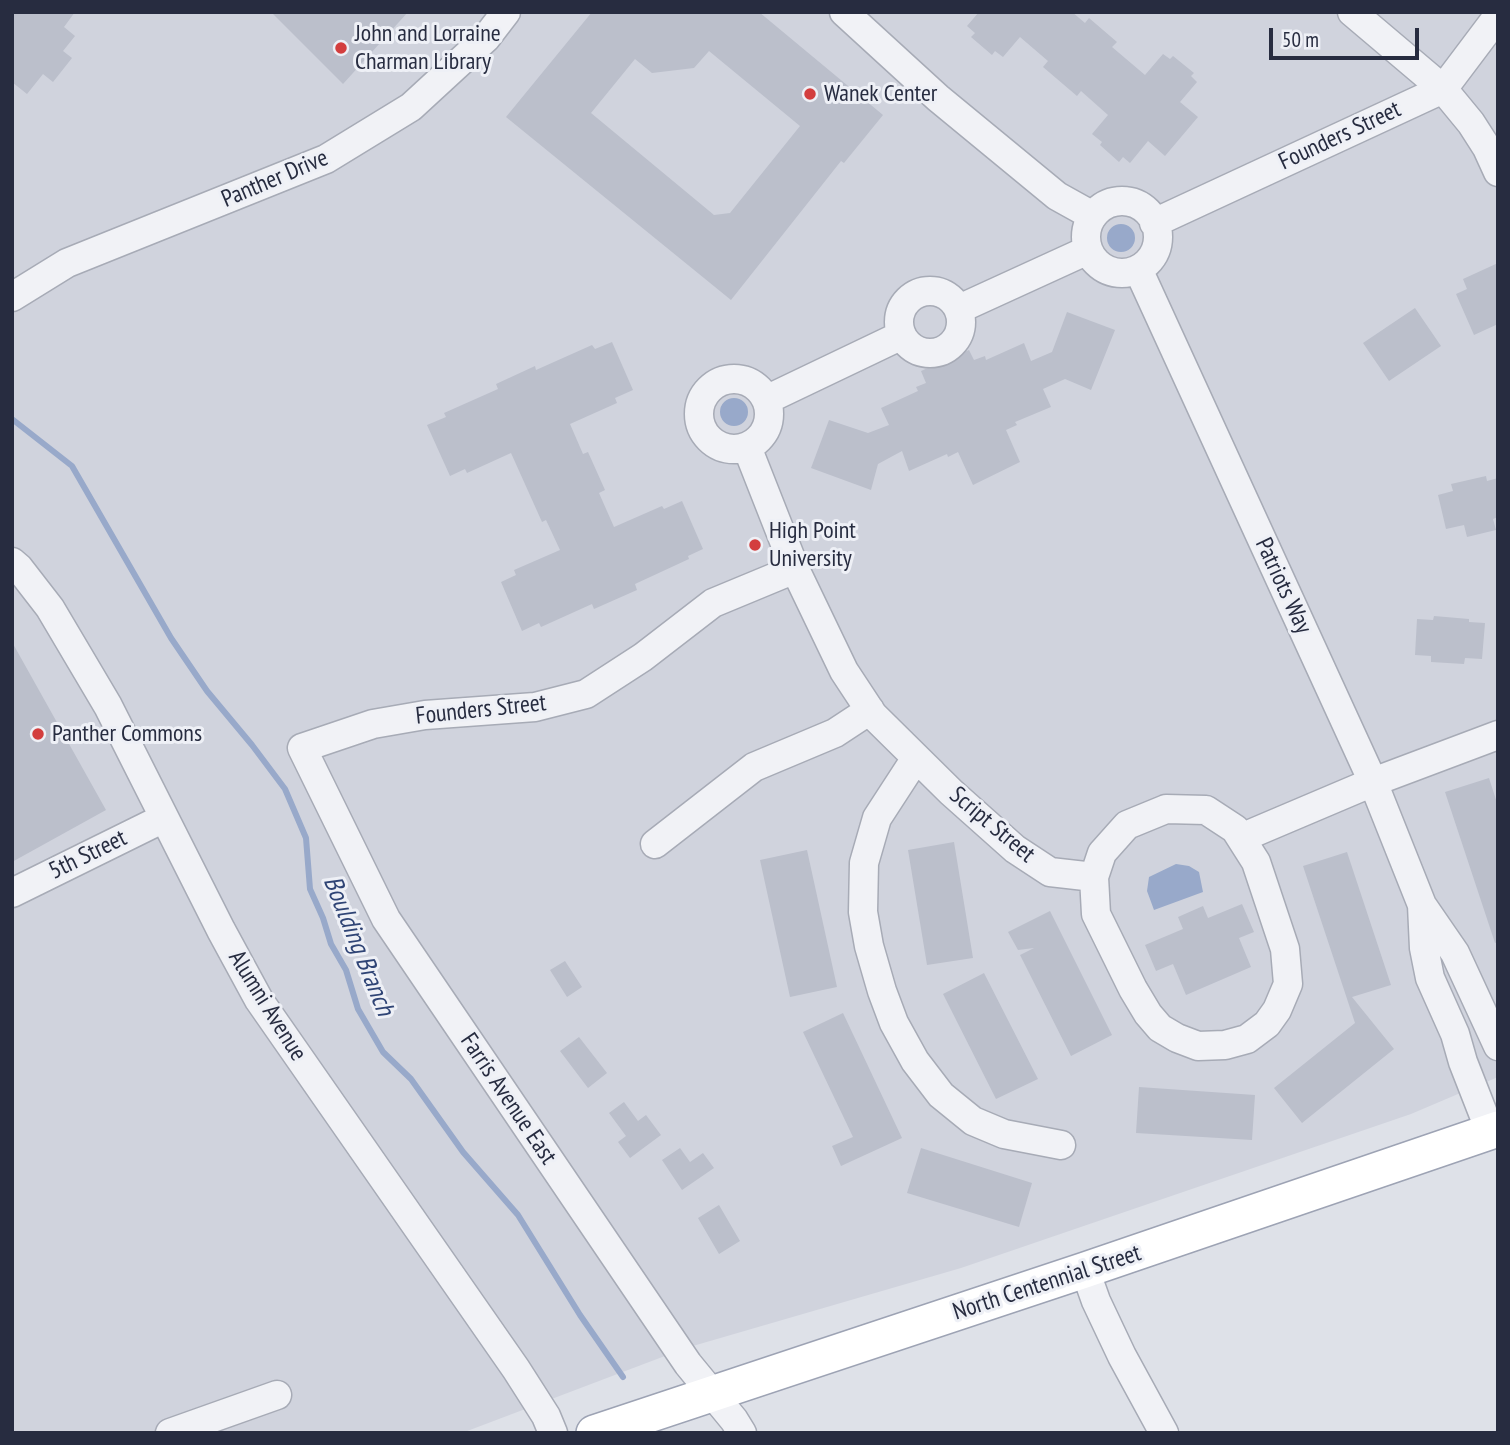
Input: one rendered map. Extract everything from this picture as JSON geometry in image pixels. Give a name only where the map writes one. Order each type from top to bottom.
[{"type":"main road","name":"North Centennial Street","points":[[594,1433],[1085,1270],[1494,1130]]},
{"type":"street","name":"Panther Drive","points":[[12,297],[67,263],[326,159],[411,107],[486,38],[506,12]]},
{"type":"street","points":[[1352,12],[1443,89],[1471,122],[1498,172]]},
{"type":"street","points":[[854,15],[938,98],[1057,196],[1093,216]]},
{"type":"street","name":"Founders Street","points":[[1154,223],[1443,89],[1498,16]]},
{"type":"street","points":[[1126,201],[1147,212],[1154,223],[1157,244],[1147,263],[1138,270],[1126,273],[1104,268],[1094,261],[1086,238],[1093,216],[1102,207],[1113,202],[1126,201]]},
{"type":"street","points":[[959,309],[1088,250]]},
{"type":"street","name":"Patriots Way","points":[[1138,270],[1373,782],[1422,905],[1455,953],[1492,1033]]},
{"type":"street","points":[[929,290],[944,293],[959,309],[962,325],[959,335],[944,351],[933,354],[917,351],[902,335],[899,324],[902,307],[918,292],[929,290]]},
{"type":"street","points":[[766,400],[902,335]]},
{"type":"street","points":[[740,379],[760,390],[766,400],[768,422],[757,441],[747,447],[724,448],[706,435],[701,425],[701,401],[707,391],[717,383],[740,379]]},
{"type":"street","name":"Script Street","points":[[747,447],[795,569],[844,671],[870,710],[916,758],[1015,849],[1050,872],[1094,877]]},
{"type":"street","name":"Alumni Avenue","points":[[12,562],[50,608],[108,706],[221,930],[260,1000],[516,1369],[553,1433]]},
{"type":"street","name":"Founders Street","points":[[302,748],[373,724],[425,715],[535,707],[586,694],[643,657],[713,603],[795,569]]},
{"type":"street","points":[[655,844],[754,767],[835,733],[870,710]]},
{"type":"street","points":[[1241,838],[1373,782],[1498,735]]},
{"type":"street","name":"Farris Avenue East","points":[[302,748],[386,919],[688,1364],[742,1433]]},
{"type":"street","points":[[916,758],[877,818],[864,863],[863,912],[869,946],[882,991],[894,1023],[915,1061],[941,1095],[973,1121],[1004,1134],[1061,1145]]},
{"type":"street","points":[[1166,809],[1206,810],[1235,829],[1256,862],[1285,949],[1288,984],[1277,1010],[1267,1024],[1247,1040],[1225,1045],[1198,1046],[1160,1028],[1133,989],[1097,915],[1094,877],[1102,853],[1126,825],[1166,809]]},
{"type":"street","name":"5th Street","points":[[12,893],[164,818]]},
{"type":"street","name":"Patriots Way","points":[[1422,905],[1424,948],[1430,978],[1455,1034],[1463,1062],[1494,1130]]},
{"type":"street","points":[[1455,1034],[1492,1033]]},
{"type":"street","points":[[1085,1270],[1096,1301],[1122,1356],[1164,1433]]},
{"type":"street","points":[[170,1433],[277,1395]]},
{"type":"shaded area","name":"High Point University","points":[[12,12],[1498,12],[1498,1077],[1411,1114],[961,1268],[686,1348],[462,1433],[12,1433]]},
{"type":"water","points":[[1121,224],[1131,228],[1135,238],[1131,248],[1121,252],[1111,248],[1107,238],[1111,228]]},
{"type":"water","points":[[734,398],[744,402],[748,412],[744,422],[734,426],[724,422],[720,412],[724,402]]},
{"type":"water","points":[[1176,864],[1189,866],[1199,872],[1203,892],[1154,910],[1147,891],[1149,877]]},
{"type":"building","points":[[12,12],[75,12],[64,27],[75,36],[63,51],[72,58],[53,82],[43,74],[27,94],[12,82]]},
{"type":"building","name":"John and Lorraine Charman Library","points":[[271,12],[408,12],[343,84]]},
{"type":"building","points":[[592,12],[759,12],[883,115],[844,163],[841,161],[731,300],[506,117]],"holes":[[[709,51],[800,126],[730,213],[714,215],[591,113],[635,59],[652,73],[694,68]]]},
{"type":"building","points":[[979,12],[1072,12],[1085,23],[1089,18],[1117,42],[1112,47],[1145,75],[1163,54],[1170,59],[1173,56],[1194,73],[1191,76],[1197,82],[1180,102],[1198,117],[1165,156],[1148,141],[1130,163],[1123,157],[1119,162],[1092,134],[1108,115],[1081,91],[1077,96],[1043,67],[1048,61],[1020,37],[1003,57],[995,51],[992,55],[971,37],[975,33],[967,26]]},
{"type":"building","points":[[1498,263],[1498,324],[1474,335],[1456,294],[1467,289],[1463,279]]},
{"type":"building","points":[[1415,308],[1441,346],[1389,381],[1363,343]]},
{"type":"building","points":[[1067,312],[1115,330],[1091,390],[1065,379],[1043,389],[1051,407],[1015,422],[1017,425],[1006,430],[1020,462],[973,485],[958,452],[948,457],[947,454],[909,471],[902,451],[878,464],[871,490],[811,468],[829,420],[868,433],[889,425],[881,408],[918,391],[916,387],[926,383],[921,371],[969,350],[974,360],[985,356],[986,360],[1024,343],[1031,361],[1052,352]]},
{"type":"building","points":[[612,342],[633,390],[615,398],[617,403],[570,424],[583,454],[588,452],[605,490],[599,493],[614,527],[662,506],[664,509],[682,501],[703,549],[688,556],[689,559],[635,584],[637,590],[594,609],[592,604],[541,627],[539,623],[522,631],[501,582],[516,575],[514,570],[560,550],[546,520],[542,522],[511,453],[467,473],[465,469],[450,476],[427,425],[446,417],[444,413],[498,389],[496,384],[535,366],[536,370],[592,345],[595,349]]},
{"type":"building","points":[[1486,476],[1487,481],[1498,478],[1498,517],[1493,519],[1496,530],[1467,537],[1464,525],[1446,529],[1438,495],[1453,491],[1451,484]]},
{"type":"building","points":[[1434,616],[1485,623],[1482,659],[1465,658],[1464,664],[1431,662],[1431,656],[1415,655],[1417,619],[1433,620]]},
{"type":"building","name":"Panther Commons","points":[[12,642],[106,810],[12,862]]},
{"type":"building","points":[[1489,778],[1498,806],[1498,942],[1495,943],[1445,792]]},
{"type":"building","points":[[954,842],[973,958],[927,965],[908,850]]},
{"type":"building","points":[[807,850],[837,987],[790,997],[760,860]]},
{"type":"building","points":[[1347,852],[1391,985],[1352,997],[1394,1049],[1302,1123],[1274,1088],[1355,1023],[1303,866]]},
{"type":"building","points":[[1242,904],[1254,932],[1239,938],[1251,967],[1186,995],[1173,964],[1156,971],[1145,945],[1183,929],[1178,917],[1203,906],[1208,918]]},
{"type":"building","points":[[1050,911],[1112,1035],[1071,1056],[1020,955],[1034,948],[1018,950],[1008,932]]},
{"type":"building","points":[[565,961],[582,987],[567,997],[550,970]]},
{"type":"building","points":[[984,973],[1038,1079],[996,1099],[943,994]]},
{"type":"building","points":[[843,1013],[902,1138],[841,1166],[832,1146],[853,1137],[803,1032]]},
{"type":"building","points":[[579,1037],[607,1073],[588,1088],[560,1051]]},
{"type":"building","points":[[1139,1087],[1255,1095],[1252,1140],[1136,1133]]},
{"type":"building","points":[[624,1102],[638,1121],[646,1115],[661,1135],[630,1158],[618,1142],[626,1136],[609,1113]]},
{"type":"building","points":[[680,1148],[690,1162],[703,1153],[714,1168],[682,1190],[662,1160]]},
{"type":"building","points":[[921,1148],[1032,1183],[1019,1227],[907,1193]]},
{"type":"building","points":[[719,1205],[740,1241],[719,1254],[698,1218]]},
{"type":"waterway","name":"Boulding Branch","points":[[12,419],[72,466],[171,638],[207,691],[285,789],[306,838],[310,889],[331,944],[346,970],[358,1009],[383,1052],[411,1079],[463,1152],[518,1215],[580,1315],[623,1377]]},
{"type":"place","name":"John and Lorraine Charman Library","points":[[341,48]]},
{"type":"place","name":"Wanek Center","points":[[810,94]]},
{"type":"place","name":"High Point University","points":[[755,545]]},
{"type":"place","name":"Panther Commons","points":[[38,734]]}]
